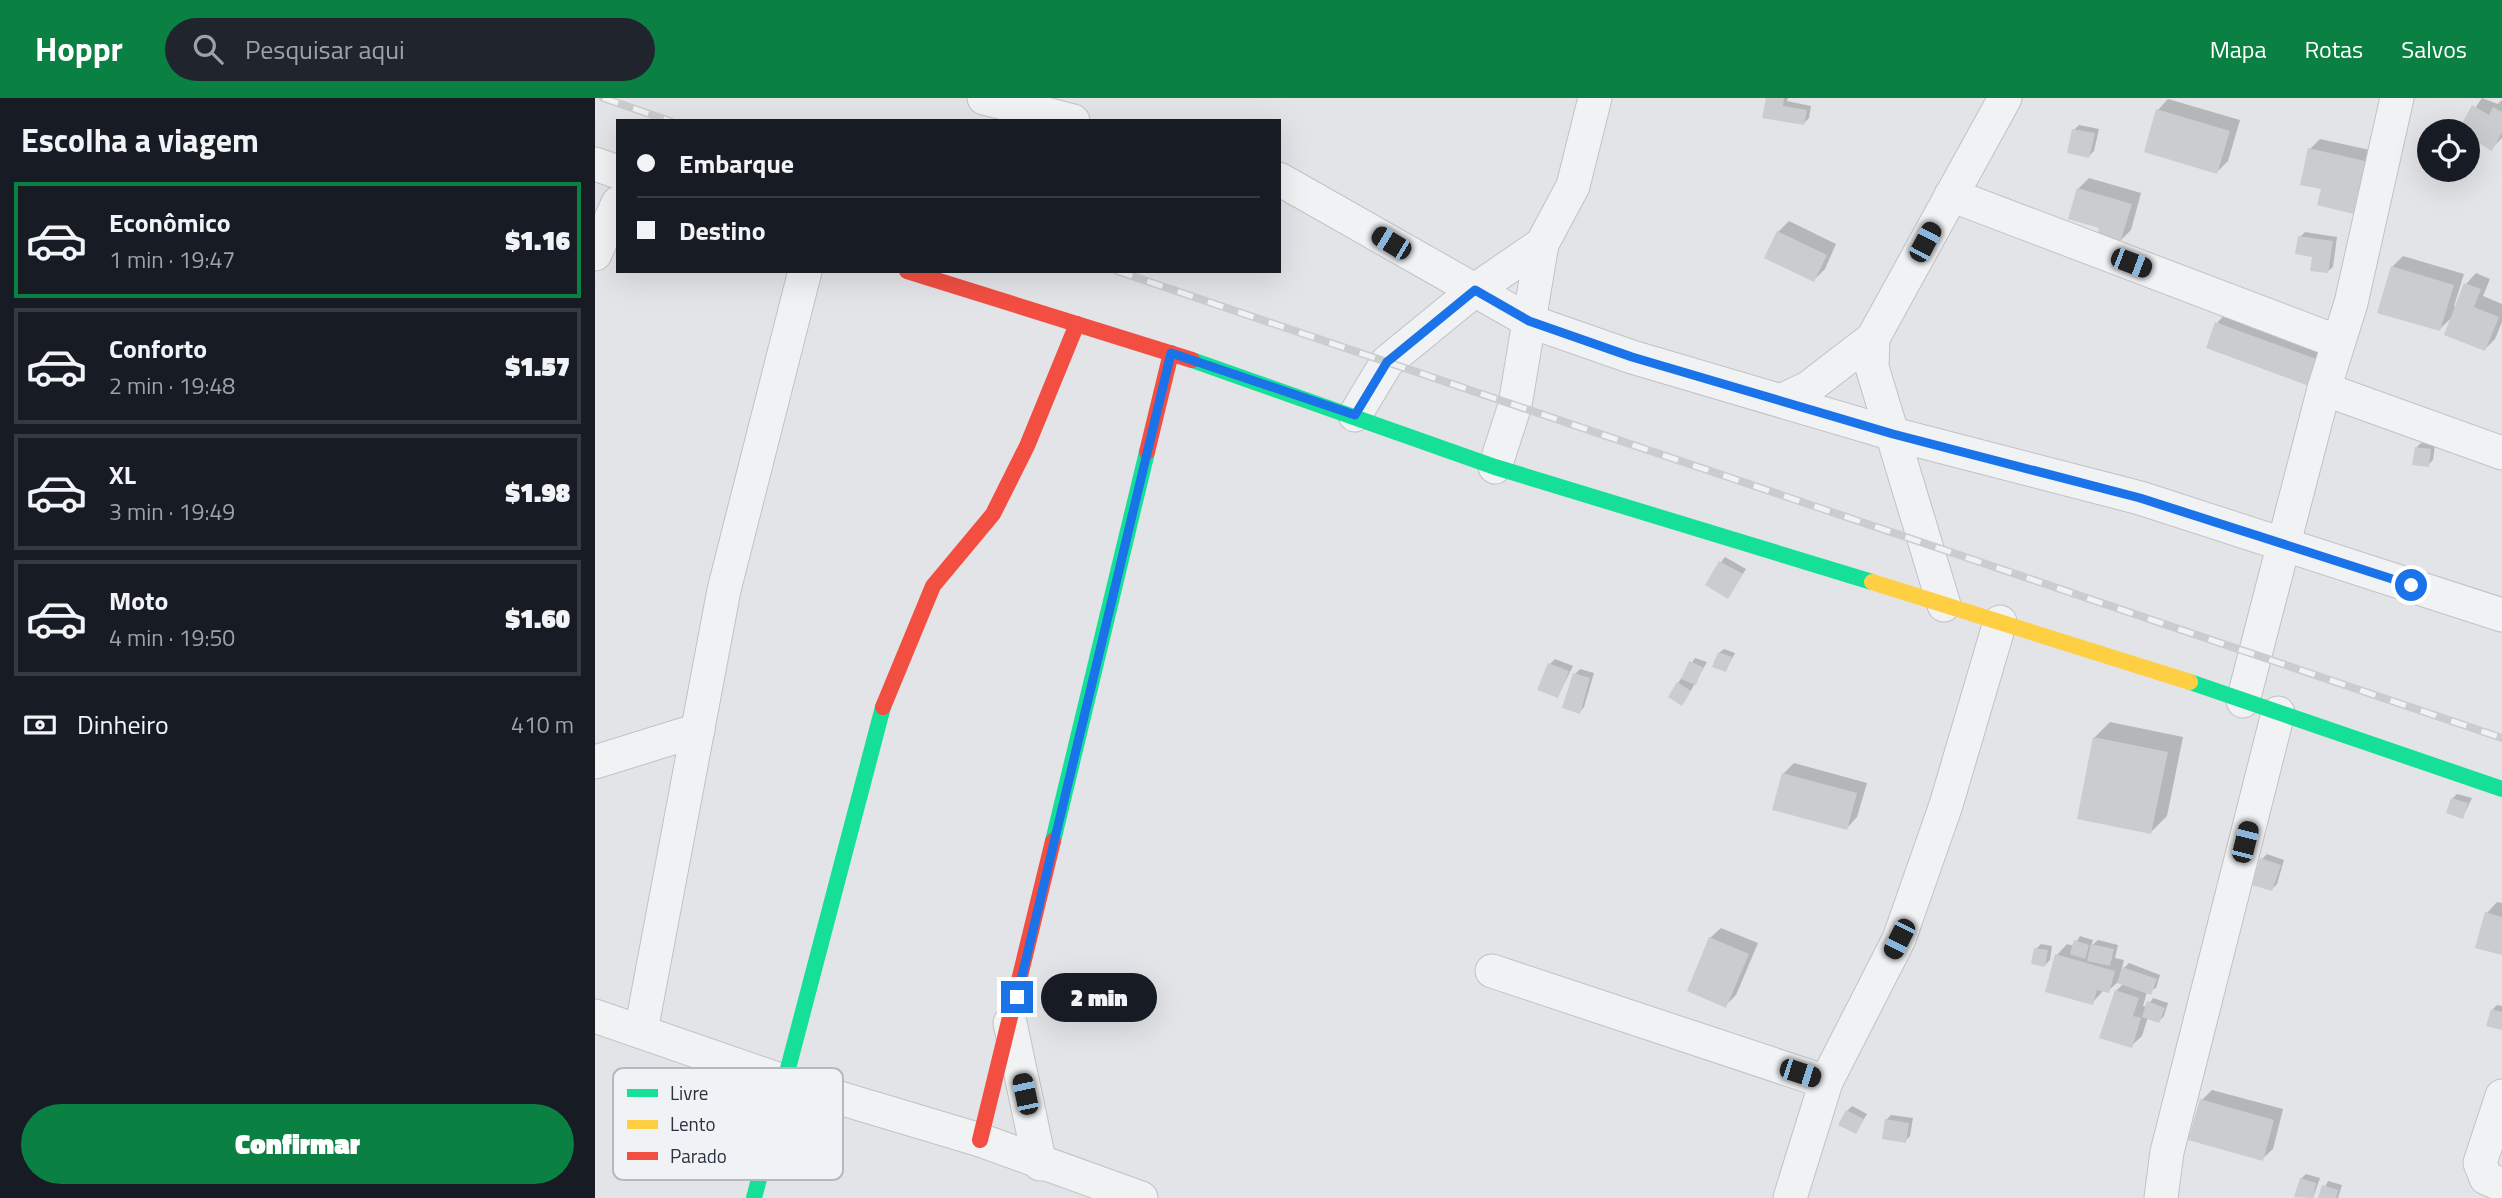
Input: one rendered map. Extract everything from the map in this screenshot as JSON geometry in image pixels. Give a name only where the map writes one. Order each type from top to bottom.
[{"type":"street","points":[[1495,467],[1515,405],[1542,244],[1573,186],[1595,98]]},
{"type":"street","points":[[1783,400],[1808,388],[1873,338],[2005,98]]},
{"type":"street","points":[[2243,701],[2253,654],[2285,547],[2324,389],[2351,303],[2397,98]]},
{"type":"street","points":[[992,99],[1066,119]]},
{"type":"street","points":[[595,164],[616,171]]},
{"type":"street","points":[[1281,180],[1529,321],[1632,357],[1893,434],[2140,498],[2502,615]]},
{"type":"street","points":[[1951,195],[2338,342]]},
{"type":"street","points":[[595,254],[616,207]]},
{"type":"street","points":[[1355,415],[1387,362],[1475,290],[1542,244]]},
{"type":"street","points":[[641,1031],[724,590],[804,273]]},
{"type":"street","points":[[913,273],[1171,353],[1355,415],[1495,467],[2000,622],[2502,789]]},
{"type":"street","points":[[786,1068],[884,702],[933,586],[993,514],[1027,446],[1077,324]]},
{"type":"street","points":[[1873,338],[1872,367],[1944,605]]},
{"type":"street","points":[[980,1140],[1171,353]]},
{"type":"street","points":[[2324,389],[2502,453]]},
{"type":"street","points":[[1790,1198],[1826,1082],[1899,939],[1946,805],[2000,622]]},
{"type":"street","points":[[2161,1198],[2167,1152],[2278,713]]},
{"type":"street","points":[[595,762],[698,730]]},
{"type":"street","points":[[1492,971],[1826,1082]]},
{"type":"street","points":[[595,1016],[746,1068]]},
{"type":"street","points":[[1010,1023],[1040,1164]]},
{"type":"street","points":[[2502,1096],[2480,1163],[2486,1178],[2502,1185]]},
{"type":"street","points":[[843,1099],[980,1140],[1040,1164],[1141,1198]]},
{"type":"street","points":[[754,1198],[758,1180]]},
{"type":"building","points":[[1766,98],[1784,98],[1783,106],[1807,110],[1804,125],[1762,118]]},
{"type":"building","points":[[2472,105],[2489,115],[2493,107],[2502,112],[2502,132],[2492,151],[2480,144],[2480,119],[2464,119]]},
{"type":"building","points":[[2156,109],[2230,131],[2217,174],[2144,152]]},
{"type":"building","points":[[2072,129],[2095,133],[2089,158],[2067,153]]},
{"type":"building","points":[[2308,148],[2378,164],[2366,217],[2317,205],[2321,189],[2300,185]]},
{"type":"building","points":[[2077,188],[2132,204],[2120,243],[2097,236],[2099,228],[2068,219]]},
{"type":"building","points":[[1777,231],[1827,255],[1814,282],[1764,258]]},
{"type":"building","points":[[2298,236],[2333,241],[2328,273],[2310,271],[2312,257],[2295,254]]},
{"type":"building","points":[[2391,266],[2454,285],[2440,331],[2377,313]]},
{"type":"building","points":[[2464,283],[2481,289],[2474,307],[2499,317],[2485,351],[2444,335]]},
{"type":"building","points":[[2215,322],[2319,360],[2309,386],[2206,348]]},
{"type":"building","points":[[2415,447],[2431,449],[2429,467],[2412,465]]},
{"type":"building","points":[[1719,561],[1743,574],[1728,599],[1705,585]]},
{"type":"building","points":[[1718,652],[1732,657],[1726,672],[1712,667]]},
{"type":"building","points":[[1689,661],[1703,667],[1696,685],[1681,679]]},
{"type":"building","points":[[1548,663],[1569,671],[1558,698],[1537,690]]},
{"type":"building","points":[[1573,673],[1590,678],[1580,714],[1562,708]]},
{"type":"building","points":[[1677,682],[1691,691],[1682,706],[1668,697]]},
{"type":"building","points":[[2093,737],[2168,752],[2151,834],[2077,819]]},
{"type":"building","points":[[1782,773],[1857,793],[1847,830],[1772,810]]},
{"type":"building","points":[[2451,798],[2468,803],[2463,819],[2446,813]]},
{"type":"building","points":[[2260,858],[2281,865],[2272,891],[2252,885]]},
{"type":"building","points":[[2485,912],[2502,917],[2502,955],[2475,948]]},
{"type":"building","points":[[1709,937],[1749,954],[1726,1008],[1687,991]]},
{"type":"building","points":[[2074,940],[2089,945],[2085,959],[2070,954]]},
{"type":"building","points":[[2091,944],[2114,949],[2110,966],[2087,961]]},
{"type":"building","points":[[2034,948],[2048,950],[2045,967],[2031,964]]},
{"type":"building","points":[[2055,954],[2115,971],[2109,993],[2097,990],[2093,1005],[2045,992]]},
{"type":"building","points":[[2122,967],[2157,979],[2151,995],[2117,983]]},
{"type":"building","points":[[2115,990],[2139,998],[2133,1016],[2141,1018],[2132,1048],[2099,1038]]},
{"type":"building","points":[[2147,1001],[2165,1008],[2159,1023],[2142,1017]]},
{"type":"building","points":[[2491,1009],[2502,1012],[2502,1030],[2486,1026]]},
{"type":"building","points":[[2200,1099],[2274,1120],[2263,1161],[2188,1140]]},
{"type":"building","points":[[1846,1110],[1864,1119],[1856,1134],[1838,1125]]},
{"type":"building","points":[[1885,1119],[1909,1123],[1906,1143],[1882,1139]]},
{"type":"building","points":[[2300,1178],[2316,1183],[2313,1198],[2294,1197]]},
{"type":"building","points":[[2322,1185],[2338,1190],[2336,1198],[2318,1198]]},
{"type":"railway","points":[[603,98],[664,119]]},
{"type":"railway","points":[[1123,273],[2502,738]]},
{"type":"traffic: fast","points":[[1192,360],[1495,467],[1872,582]]},
{"type":"traffic: fast","points":[[1053,841],[1147,452]]},
{"type":"traffic: fast","points":[[2190,682],[2502,789]]},
{"type":"traffic: fast","points":[[788,1068],[883,707]]},
{"type":"traffic: fast","points":[[754,1198],[759,1180]]},
{"type":"traffic: slow","points":[[1872,582],[2190,682]]},
{"type":"traffic: jam","points":[[913,273],[1192,360]]},
{"type":"traffic: jam","points":[[883,707],[933,586],[993,514],[1027,446],[1077,324]]},
{"type":"traffic: jam","points":[[1147,452],[1171,353]]},
{"type":"traffic: jam","points":[[980,1140],[1053,841]]},
{"type":"route","points":[[1017,997],[1171,353],[1355,415],[1387,362],[1475,290],[1529,321],[1632,357],[1893,434],[2140,498],[2285,547],[2411,585]]}]
